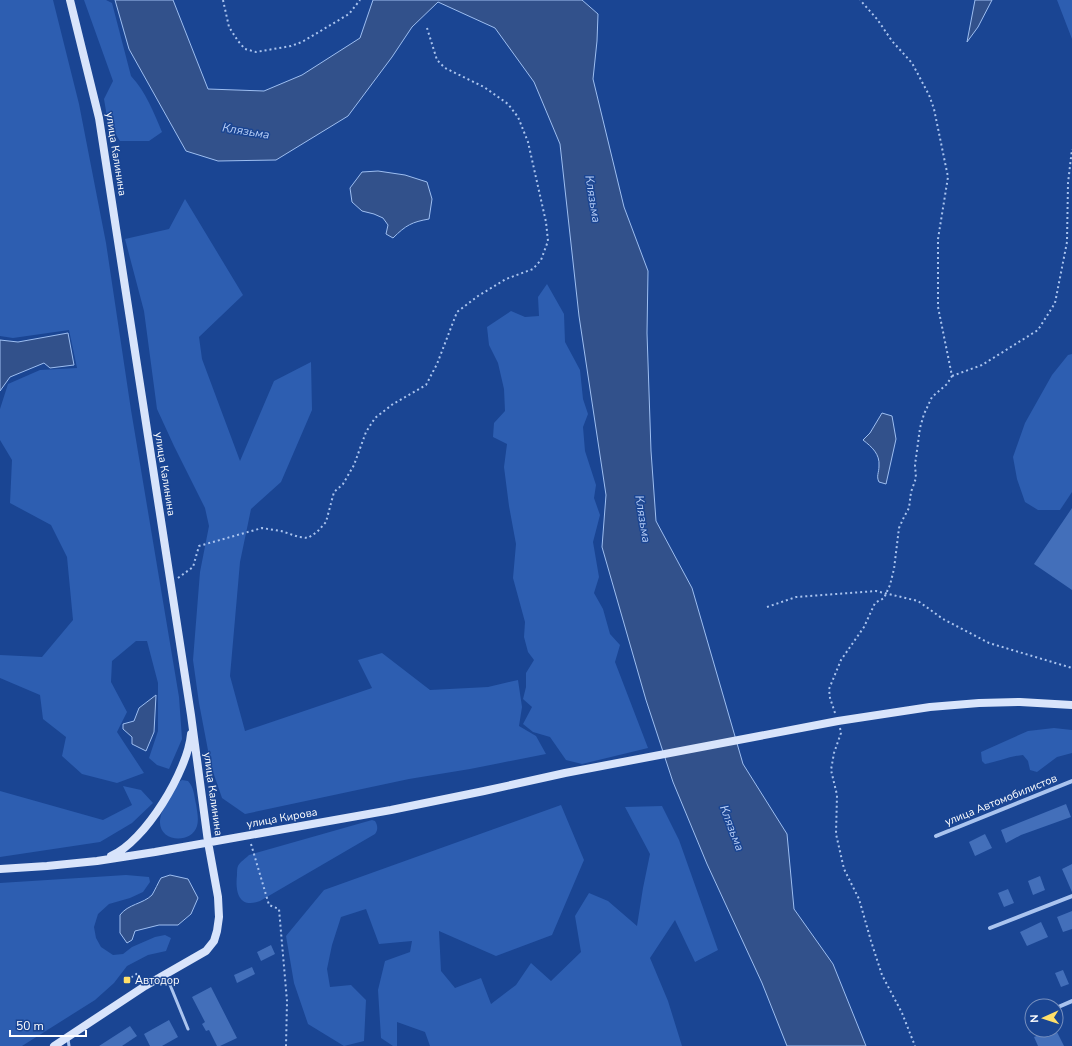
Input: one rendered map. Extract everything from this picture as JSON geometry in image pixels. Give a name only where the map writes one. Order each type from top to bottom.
[{"type":"main road","name":"улица Калинина","points":[[70,0],[100,118],[191,715],[208,842],[218,896],[219,917],[214,942],[206,950],[165,973]]},
{"type":"main road","name":"улица Кирова","points":[[0,869],[98,861],[248,835],[422,804],[565,773],[838,721],[930,707],[979,703],[1020,702],[1072,705]]},
{"type":"main road","points":[[98,861],[122,851],[138,836],[154,815],[176,780],[183,765],[190,741],[191,715]]},
{"type":"main road","points":[[54,1046],[165,973]]},
{"type":"street","name":"улица Автомобилистов","points":[[936,836],[1072,781]]},
{"type":"street","points":[[990,928],[1072,896]]},
{"type":"lane","points":[[165,973],[188,1028]]},
{"type":"lane","points":[[68,1037],[69,1046]]},
{"type":"path","points":[[223,0],[229,27],[238,41],[245,48],[256,52],[291,46],[302,42],[349,14],[360,0]]},
{"type":"path","points":[[860,0],[877,19],[892,41],[912,63],[929,95],[934,109],[948,177],[938,239],[938,307],[952,376]]},
{"type":"path","points":[[170,580],[179,578],[193,567],[199,546],[262,528],[308,538],[317,532],[326,522],[334,492],[343,484],[354,465],[366,432],[375,418],[393,404],[426,385],[437,364],[457,312],[478,296],[506,279],[533,269],[541,260],[548,241],[546,222],[528,142],[518,117],[508,104],[484,87],[445,68],[437,60],[427,28]]},
{"type":"path","points":[[915,1046],[902,1013],[882,975],[870,941],[859,899],[844,869],[836,834],[837,795],[831,770],[834,753],[841,733],[830,698],[829,689],[841,660],[864,627],[875,603],[884,598],[890,585],[900,528],[904,517],[910,508],[911,492],[916,478],[915,465],[920,428],[924,414],[932,397],[947,384],[952,376],[982,365],[1038,330],[1055,303],[1067,242],[1068,182],[1072,149]]},
{"type":"path","points":[[767,607],[796,597],[876,591],[887,593],[918,601],[943,619],[988,643],[1072,668]]},
{"type":"path","points":[[248,835],[268,905],[279,909],[287,1001],[286,1046]]},
{"type":"path","points":[[127,980],[138,973]]},
{"type":"shaded area","points":[[0,0],[53,0],[79,104],[106,243],[131,410],[179,697],[182,739],[169,769],[157,765],[149,758],[158,731],[158,683],[147,641],[136,641],[112,661],[111,682],[127,712],[117,732],[144,773],[117,783],[82,774],[62,756],[66,737],[43,719],[40,695],[0,678],[0,655],[42,657],[73,620],[67,557],[51,525],[10,503],[12,460],[0,440],[0,409],[8,384],[40,370],[77,368],[69,330],[13,338],[0,336]]},
{"type":"shaded area","points":[[84,0],[106,0],[112,3],[131,76],[153,110],[162,132],[149,141],[120,141],[108,123],[104,99],[113,81]]},
{"type":"shaded area","points":[[1057,0],[1072,0],[1072,39]]},
{"type":"shaded area","points":[[185,199],[243,295],[199,337],[202,359],[240,461],[274,381],[311,362],[312,410],[281,482],[251,509],[240,562],[230,676],[245,731],[372,688],[358,660],[382,653],[430,690],[488,687],[518,680],[522,707],[519,726],[536,736],[546,754],[409,779],[245,814],[222,798],[211,766],[199,703],[193,660],[200,572],[209,526],[205,508],[157,409],[144,311],[125,239],[169,229]]},
{"type":"shaded area","points":[[547,284],[564,314],[565,342],[580,370],[583,399],[588,414],[583,427],[585,451],[596,485],[594,498],[600,515],[593,542],[599,577],[594,593],[603,609],[610,634],[620,645],[615,662],[648,748],[582,764],[566,760],[550,737],[533,732],[523,724],[532,707],[523,699],[526,687],[526,673],[534,660],[528,652],[524,637],[525,622],[513,578],[516,544],[504,467],[507,444],[493,437],[494,423],[505,411],[504,389],[498,363],[489,345],[487,327],[511,311],[525,317],[539,316],[538,297]]},
{"type":"shaded area","points":[[1072,354],[1072,492],[1060,510],[1038,510],[1025,502],[1017,479],[1013,457],[1025,423],[1052,375],[1068,355]]},
{"type":"shaded area","points":[[1054,728],[1072,730],[1072,753],[1057,757],[1037,772],[1030,770],[1028,761],[1023,755],[985,764],[982,761],[981,752],[1028,731]]},
{"type":"shaded area","points":[[182,780],[188,781],[193,789],[198,823],[188,837],[174,838],[167,836],[162,831],[160,824],[161,815],[179,782]]},
{"type":"shaded area","points":[[123,786],[141,790],[153,803],[132,823],[100,842],[0,857],[0,791],[103,820],[132,805]]},
{"type":"shaded area","points":[[561,805],[584,860],[552,935],[496,956],[439,931],[441,971],[455,988],[481,978],[491,1004],[516,985],[531,963],[551,981],[581,952],[575,916],[589,893],[608,901],[637,926],[650,854],[625,807],[662,806],[679,840],[718,950],[695,962],[675,920],[650,958],[668,1001],[682,1046],[430,1046],[425,1032],[397,1022],[397,1046],[393,1046],[381,1038],[378,990],[385,961],[410,952],[412,941],[379,944],[366,909],[341,917],[332,945],[327,969],[330,987],[351,985],[366,1000],[364,1041],[344,1046],[308,1024],[294,983],[286,936],[324,890]]},
{"type":"shaded area","points":[[372,820],[375,821],[377,826],[375,834],[260,901],[247,903],[240,897],[237,887],[237,868],[249,855]]},
{"type":"shaded area","points":[[126,875],[149,877],[150,882],[143,892],[130,898],[109,904],[98,914],[94,927],[96,938],[101,947],[113,955],[123,954],[132,947],[155,937],[165,935],[171,938],[166,951],[148,955],[127,966],[114,983],[95,1000],[22,1046],[0,1046],[0,883]]},
{"type":"water","name":"Клязьма","points":[[115,0],[173,0],[208,89],[264,91],[302,75],[360,38],[373,0],[582,0],[598,14],[593,79],[624,207],[648,271],[647,333],[651,451],[656,521],[692,588],[743,764],[787,834],[794,909],[833,964],[866,1046],[787,1046],[762,983],[707,864],[673,782],[646,700],[602,547],[606,495],[579,316],[560,144],[534,82],[495,28],[438,2],[412,27],[392,57],[348,116],[276,160],[218,161],[186,151],[129,49]]},
{"type":"water","points":[[975,0],[992,0],[978,27],[967,42]]},
{"type":"water","points":[[378,171],[405,175],[427,182],[432,199],[429,219],[418,221],[410,225],[393,238],[386,234],[388,225],[383,218],[362,211],[352,202],[350,188],[362,172]]},
{"type":"water","points":[[68,333],[74,365],[50,368],[44,363],[10,377],[0,391],[0,340],[18,342]]},
{"type":"water","points":[[882,413],[892,416],[896,439],[886,484],[879,482],[878,480],[879,462],[877,454],[863,440],[870,433]]},
{"type":"water","points":[[156,695],[154,732],[146,751],[132,744],[132,737],[123,729],[123,724],[134,721],[139,708]]},
{"type":"water","points":[[170,875],[188,879],[198,898],[191,914],[178,925],[159,925],[135,931],[132,940],[127,943],[120,933],[120,915],[127,908],[152,895],[161,878]]},
{"type":"building","points":[[1072,508],[1072,590],[1034,564]]},
{"type":"building","points":[[1066,804],[1071,817],[1021,835],[1006,843],[1001,830]]},
{"type":"building","points":[[985,834],[992,848],[975,856],[969,842]]},
{"type":"building","points":[[1072,864],[1072,892],[1062,869]]},
{"type":"building","points":[[1040,876],[1045,890],[1033,895],[1028,881]]},
{"type":"building","points":[[1008,889],[1014,903],[1004,907],[998,893]]},
{"type":"building","points":[[1072,911],[1072,929],[1063,932],[1057,917]]},
{"type":"building","points":[[1041,922],[1048,937],[1027,946],[1020,932]]},
{"type":"building","points":[[271,945],[275,954],[261,961],[257,952]]},
{"type":"building","points":[[252,967],[255,974],[237,983],[234,975]]},
{"type":"building","points":[[1063,970],[1069,984],[1061,987],[1055,973]]},
{"type":"building","points":[[211,987],[237,1038],[220,1046],[217,1046],[209,1030],[206,1031],[202,1024],[205,1022],[192,997]]},
{"type":"building","points":[[169,1020],[178,1037],[162,1046],[150,1046],[144,1034]]},
{"type":"building","points":[[130,1026],[137,1036],[122,1046],[99,1046]]},
{"type":"building","points":[[1034,1038],[1060,1038],[1064,1046],[1038,1046]]},
{"type":"place","name":"Автодор","points":[[127,980]]}]
